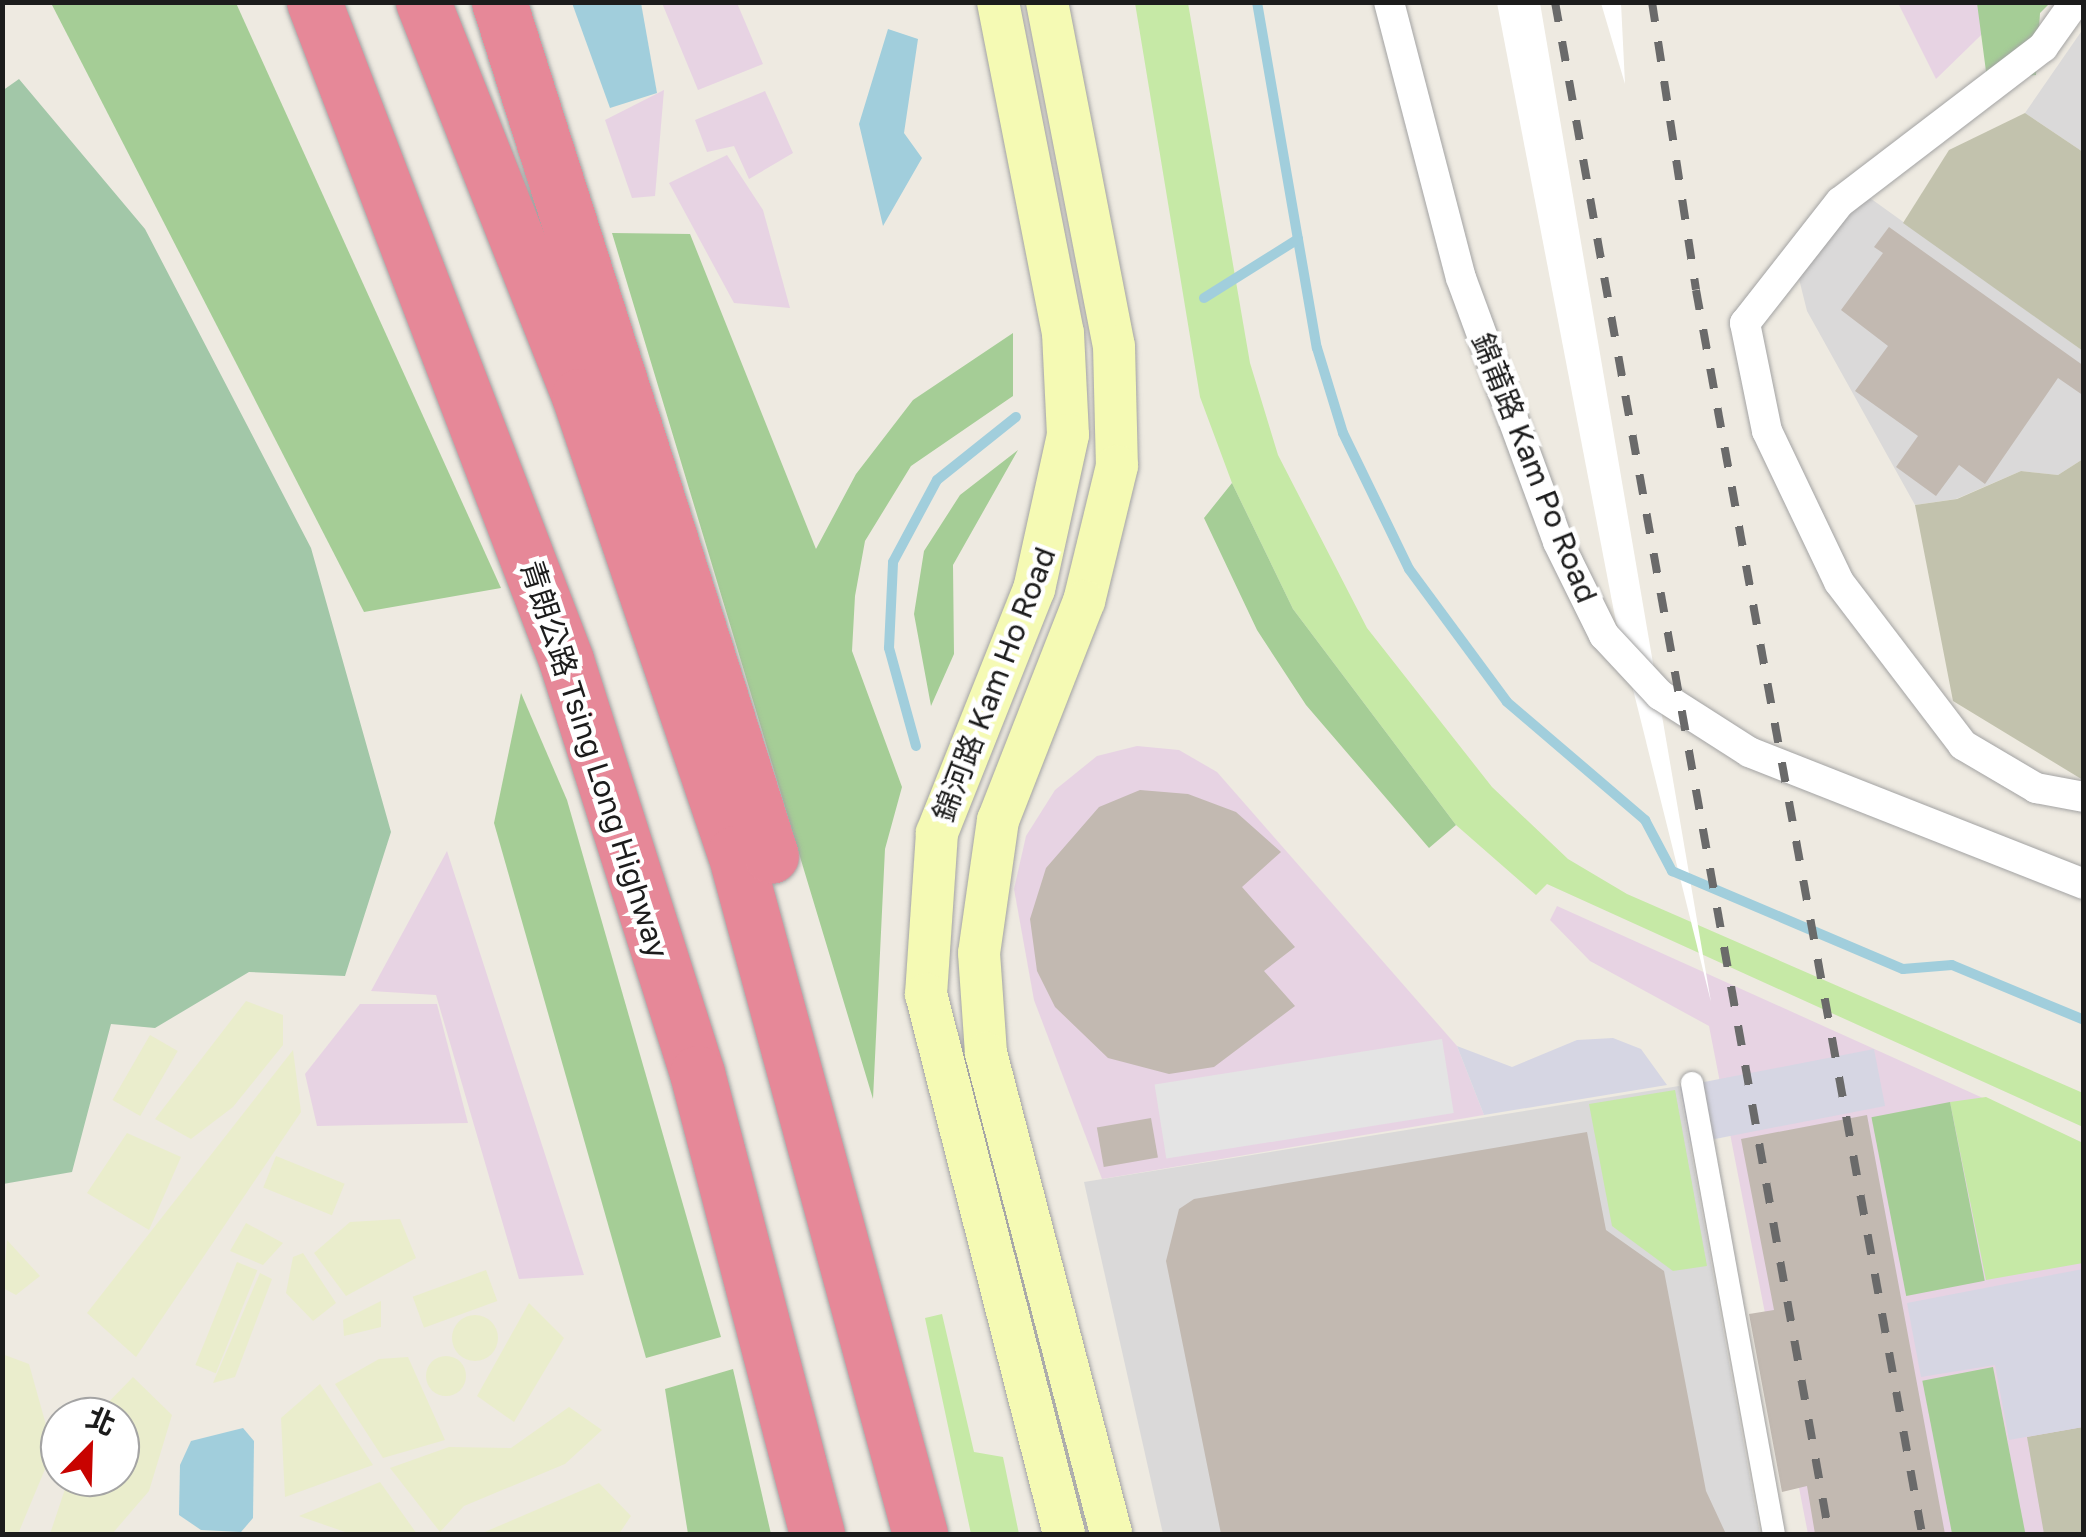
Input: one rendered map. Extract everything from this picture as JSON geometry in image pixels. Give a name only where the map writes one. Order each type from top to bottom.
[{"type":"highway","name":"青朗公路 Tsing Long Highway","points":[[314,2],[448,332],[566,660],[696,1073],[816,1534]]},
{"type":"highway","points":[[424,2],[650,595],[806,1092],[920,1534]]},
{"type":"highway","points":[[499,2],[768,829],[806,1092]]},
{"type":"main road","name":"錦河路 Kam Ho Road","points":[[998,2],[1063,333],[1068,435],[1034,589],[944,806],[926,912],[926,994],[1064,1534]]},
{"type":"main road","name":"錦河路 Kam Ho Road","points":[[1047,2],[1114,346],[1117,466],[1084,601],[998,820],[979,953],[986,1053],[1111,1534]]},
{"type":"street","name":"錦莆路 Kam Po Road","points":[[1389,2],[1461,278],[1558,542],[1613,646],[1660,695],[1749,752],[2084,884]]},
{"type":"street","points":[[2075,2],[2043,47],[1840,202],[1745,323],[1768,431],[1838,582],[1962,745],[2036,788],[2084,797]]},
{"type":"street","points":[[1692,1083],[1774,1534]]},
{"type":"shaded area","points":[[662,3],[737,3],[763,64],[698,90]]},
{"type":"shaded area","points":[[1898,3],[2014,3],[1936,79]]},
{"type":"shaded area","points":[[2083,29],[2083,152],[2025,113]]},
{"type":"shaded area","points":[[664,90],[655,196],[632,198],[605,120]]},
{"type":"shaded area","points":[[765,91],[793,153],[749,179],[734,146],[707,152],[695,120]]},
{"type":"shaded area","points":[[2025,113],[2083,152],[2083,351],[1903,223],[1949,150]]},
{"type":"shaded area","points":[[727,155],[763,210],[790,308],[734,303],[669,183]]},
{"type":"shaded area","points":[[1863,193],[2083,351],[2083,459],[2058,475],[2021,471],[1956,499],[1915,505],[1807,311],[1798,275]]},
{"type":"shaded area","points":[[2083,459],[2083,780],[1953,701],[1915,505],[1957,499],[2021,471],[2058,475]]},
{"type":"shaded area","points":[[1137,746],[1179,750],[1217,772],[1457,1046],[1484,1115],[1102,1179],[1034,1000],[1014,889],[1026,836],[1055,790],[1097,756]]},
{"type":"shaded area","points":[[447,851],[584,1275],[519,1279],[436,995],[371,991]]},
{"type":"shaded area","points":[[1557,906],[2083,1143],[2083,1534],[1808,1534],[1709,1026],[1590,961],[1550,920]]},
{"type":"shaded area","points":[[246,1001],[283,1015],[283,1045],[233,1107],[191,1139],[155,1119]]},
{"type":"shaded area","points":[[360,1004],[437,1004],[468,1123],[317,1126],[305,1074]]},
{"type":"shaded area","points":[[150,1035],[178,1051],[140,1116],[112,1100]]},
{"type":"shaded area","points":[[1613,1038],[1641,1049],[1667,1085],[1484,1115],[1457,1046],[1512,1067],[1577,1040]]},
{"type":"shaded area","points":[[1442,1039],[1454,1113],[1166,1159],[1155,1085]]},
{"type":"shaded area","points":[[1874,1049],[1885,1106],[1691,1144],[1680,1087]]},
{"type":"shaded area","points":[[293,1050],[301,1112],[136,1357],[87,1313]]},
{"type":"shaded area","points":[[1679,1086],[1760,1534],[1163,1534],[1084,1182]]},
{"type":"shaded area","points":[[127,1133],[181,1157],[149,1230],[87,1193]]},
{"type":"shaded area","points":[[276,1156],[345,1184],[332,1215],[263,1188]]},
{"type":"shaded area","points":[[400,1219],[416,1258],[346,1296],[314,1253],[350,1222]]},
{"type":"shaded area","points":[[246,1223],[283,1243],[263,1265],[230,1251]]},
{"type":"shaded area","points":[[7,1240],[40,1276],[16,1295],[3,1288]]},
{"type":"shaded area","points":[[303,1253],[336,1303],[313,1321],[286,1293],[293,1257]]},
{"type":"shaded area","points":[[237,1262],[257,1270],[216,1373],[195,1365]]},
{"type":"shaded area","points":[[2083,1269],[2083,1427],[2009,1440],[1995,1365],[1921,1377],[1907,1303]]},
{"type":"shaded area","points":[[486,1270],[497,1301],[424,1328],[413,1297]]},
{"type":"shaded area","points":[[260,1273],[272,1279],[235,1377],[213,1383]]},
{"type":"shaded area","points":[[381,1301],[381,1327],[344,1336],[343,1320]]},
{"type":"shaded area","points":[[529,1303],[564,1338],[514,1422],[477,1396]]},
{"type":"shaded area","points":[[475,1315],[491,1322],[498,1338],[491,1354],[475,1361],[459,1354],[452,1338],[459,1322]]},
{"type":"shaded area","points":[[2,1354],[29,1364],[40,1403],[40,1481],[18,1534],[3,1534]]},
{"type":"shaded area","points":[[446,1356],[460,1362],[466,1376],[460,1390],[446,1396],[432,1390],[426,1376],[432,1362]]},
{"type":"shaded area","points":[[408,1357],[445,1440],[383,1458],[335,1384],[379,1359]]},
{"type":"shaded area","points":[[133,1377],[172,1415],[149,1491],[112,1534],[50,1534],[62,1497],[140,1497],[140,1397],[114,1397]]},
{"type":"shaded area","points":[[320,1384],[373,1465],[285,1497],[281,1418]]},
{"type":"shaded area","points":[[569,1407],[602,1430],[565,1464],[464,1506],[440,1532],[390,1468],[449,1447],[511,1448]]},
{"type":"shaded area","points":[[2083,1427],[2083,1534],[2044,1534],[2027,1437]]},
{"type":"shaded area","points":[[380,1482],[417,1534],[351,1534],[299,1516]]},
{"type":"shaded area","points":[[599,1483],[631,1516],[619,1534],[480,1534]]},
{"type":"green space","points":[[51,3],[236,3],[501,588],[364,612]]},
{"type":"green space","points":[[1135,3],[1188,3],[1250,363],[1278,455],[1367,628],[1492,787],[1568,859],[1627,894],[2083,1093],[2083,1127],[1547,884],[1536,895],[1456,825],[1293,609],[1232,483],[1200,397]]},
{"type":"green space","points":[[1977,3],[2050,3],[2040,13],[2036,75],[1987,79]]},
{"type":"green space","points":[[19,79],[145,229],[311,548],[391,832],[345,976],[249,972],[155,1028],[111,1024],[72,1172],[3,1184],[2,91]]},
{"type":"green space","points":[[612,233],[690,234],[816,549],[856,474],[913,400],[1013,333],[1013,396],[911,466],[865,541],[855,596],[852,651],[902,787],[885,849],[873,1099]]},
{"type":"green space","points":[[1018,450],[953,565],[954,654],[931,706],[914,614],[924,551],[960,495]]},
{"type":"green space","points":[[1232,483],[1293,609],[1456,825],[1429,848],[1306,705],[1257,630],[1204,518]]},
{"type":"green space","points":[[521,693],[567,800],[721,1337],[646,1358],[494,823]]},
{"type":"green space","points":[[1675,1090],[1707,1266],[1673,1271],[1612,1226],[1589,1104]]},
{"type":"green space","points":[[1986,1097],[2083,1143],[2083,1263],[1986,1280],[1950,1102]]},
{"type":"green space","points":[[1950,1102],[1985,1281],[1906,1296],[1871,1117]]},
{"type":"green space","points":[[942,1314],[974,1452],[1003,1457],[1019,1534],[971,1534],[925,1318]]},
{"type":"green space","points":[[1993,1367],[2025,1534],[1952,1534],[1922,1381]]},
{"type":"green space","points":[[733,1369],[771,1534],[688,1534],[665,1389]]},
{"type":"water","points":[[572,3],[641,3],[657,93],[610,108]]},
{"type":"water","points":[[888,29],[918,39],[904,133],[922,158],[883,226],[859,124]]},
{"type":"water","points":[[243,1428],[254,1441],[253,1518],[241,1532],[201,1530],[179,1515],[180,1465],[191,1441]]},
{"type":"pier","points":[[1497,3],[1540,3],[1711,1002],[1615,617]]},
{"type":"pier","points":[[1601,3],[1621,3],[1625,84]]},
{"type":"building","points":[[1889,227],[2084,366],[2084,396],[2058,378],[1985,484],[1959,465],[1936,496],[1896,467],[1918,436],[1855,391],[1888,346],[1841,310],[1883,253],[1874,247]]},
{"type":"building","points":[[1140,790],[1188,794],[1236,812],[1281,852],[1242,887],[1295,947],[1264,971],[1295,1006],[1214,1067],[1169,1074],[1108,1058],[1055,1007],[1037,971],[1030,919],[1046,868],[1099,807]]},
{"type":"building","points":[[1867,1115],[1945,1534],[1815,1534],[1807,1486],[1782,1492],[1749,1314],[1774,1310],[1741,1139]]},
{"type":"building","points":[[1151,1118],[1158,1157],[1104,1167],[1097,1128]]},
{"type":"building","points":[[1587,1132],[1606,1230],[1664,1271],[1706,1491],[1726,1534],[1221,1534],[1166,1261],[1179,1209],[1194,1199]]},
{"type":"waterway","points":[[1257,2],[1317,348],[1343,433],[1409,569],[1507,702],[1645,820],[1672,871],[1903,969],[1952,965],[2084,1020]]},
{"type":"waterway","points":[[1204,298],[1298,239]]},
{"type":"waterway","points":[[916,746],[889,648],[893,562],[937,480],[1016,417]]},
{"type":"railway","points":[[1555,2],[1829,1534]]},
{"type":"railway","points":[[1652,2],[1696,290],[1922,1534]]}]
